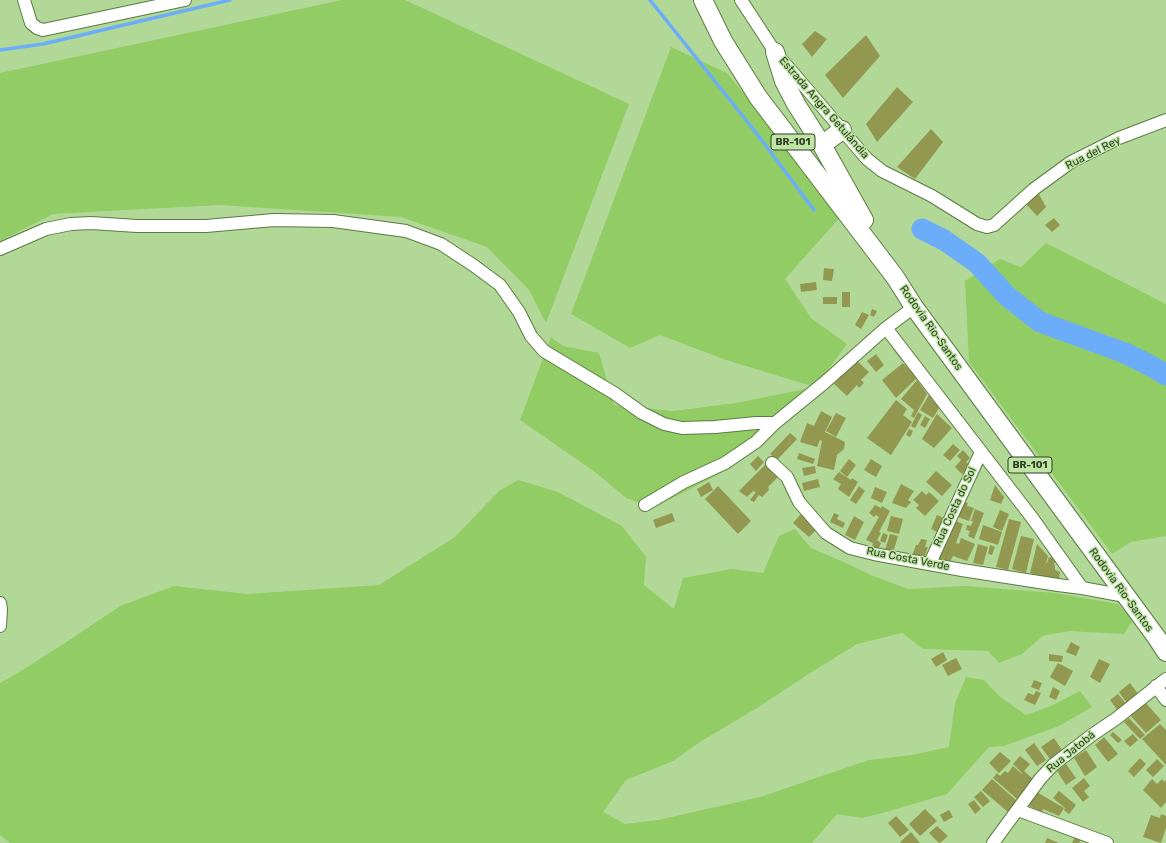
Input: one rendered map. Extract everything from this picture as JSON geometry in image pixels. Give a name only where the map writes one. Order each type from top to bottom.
[{"type":"highway","name":"Rodovia Rio-Santos","points":[[704,0],[723,41],[758,97],[895,277],[914,307],[1166,652]]},
{"type":"highway","points":[[775,52],[784,81],[796,104],[822,145],[895,277]]},
{"type":"highway","points":[[822,145],[842,130]]},
{"type":"street","points":[[24,0],[31,22],[37,28],[43,30],[185,0]]},
{"type":"street","name":"Estrada Angra Getulândia","points":[[741,0],[775,52],[867,159],[882,171],[932,196],[977,224],[987,227],[994,225],[1009,212]]},
{"type":"street","name":"Rua del Rey","points":[[1009,212],[1034,189],[1071,162],[1119,138],[1166,120]]},
{"type":"street","points":[[0,249],[46,229],[71,224],[92,223],[137,226],[206,226],[274,220],[333,221],[406,231],[441,244],[500,285],[519,312],[531,336],[544,351],[642,413],[664,424],[682,428],[775,423]]},
{"type":"street","points":[[645,505],[684,482],[725,463],[756,442],[775,423],[824,383],[886,328],[914,307]]},
{"type":"street","points":[[886,328],[1033,519],[1082,588]]},
{"type":"street","name":"Rua Costa do Sol","points":[[930,563],[981,452]]},
{"type":"street","name":"Rua Costa Verde","points":[[772,463],[787,476],[799,502],[826,533],[850,548],[874,554],[962,570],[1125,596]]},
{"type":"street","points":[[0,603],[0,626]]},
{"type":"street","name":"Rua Jatobá","points":[[994,840],[1040,779],[1053,765],[1117,718],[1166,679]]},
{"type":"street","points":[[1156,686],[1166,700]]},
{"type":"street","points":[[1018,810],[1107,843]]},
{"type":"green space","points":[[342,0],[405,0],[629,104],[546,323],[529,290],[487,247],[401,217],[219,205],[53,214],[0,241],[0,73]]},
{"type":"green space","points":[[671,47],[727,73],[842,215],[785,279],[811,318],[847,344],[815,387],[726,360],[660,335],[630,348],[571,314]]},
{"type":"green space","points":[[1046,243],[1166,304],[1166,536],[1131,542],[1112,554],[969,362],[965,281],[1000,259],[1021,267]]},
{"type":"green space","points":[[551,337],[563,346],[599,353],[614,405],[673,411],[736,403],[815,387],[733,467],[653,508],[626,498],[595,472],[520,420]]},
{"type":"green space","points":[[518,480],[558,492],[622,526],[646,557],[644,585],[674,609],[683,578],[732,569],[763,573],[779,536],[795,529],[811,548],[871,575],[908,589],[966,586],[1055,593],[1118,604],[1133,620],[1124,634],[1071,631],[1044,635],[1022,654],[999,663],[988,651],[923,649],[902,633],[857,644],[757,708],[703,740],[673,761],[626,780],[603,812],[625,824],[658,820],[760,797],[869,760],[912,755],[949,747],[955,703],[966,677],[984,680],[1000,697],[1026,715],[1051,706],[1080,691],[1092,707],[1059,726],[1004,746],[989,747],[947,794],[862,818],[837,814],[812,843],[10,843],[0,835],[0,683],[71,639],[120,606],[174,586],[247,594],[379,585],[455,537],[499,491]]},
{"type":"building","points":[[815,31],[827,39],[812,57],[802,44]]},
{"type":"building","points":[[866,35],[880,56],[843,98],[825,75]]},
{"type":"building","points":[[897,87],[913,102],[877,142],[866,124]]},
{"type":"building","points":[[931,129],[943,142],[915,179],[897,167]]},
{"type":"building","points":[[1036,189],[1046,207],[1037,216],[1025,203]]},
{"type":"building","points":[[1054,218],[1060,225],[1052,232],[1045,225]]},
{"type":"building","points":[[824,268],[834,269],[832,281],[823,280]]},
{"type":"building","points":[[816,282],[817,290],[801,292],[800,284]]},
{"type":"building","points":[[842,292],[850,292],[850,307],[842,307]]},
{"type":"building","points":[[823,297],[837,297],[837,304],[823,304]]},
{"type":"building","points":[[872,309],[877,311],[874,317],[870,315]]},
{"type":"building","points":[[862,312],[869,315],[861,329],[855,325]]},
{"type":"building","points":[[890,337],[906,359],[902,361],[886,339]]},
{"type":"building","points":[[876,354],[884,365],[876,372],[867,361]]},
{"type":"building","points":[[856,360],[869,372],[861,380],[864,383],[859,388],[857,385],[847,396],[834,384]]},
{"type":"building","points":[[903,363],[917,378],[896,398],[882,380]]},
{"type":"building","points":[[917,380],[927,394],[914,418],[911,416],[914,410],[901,399]]},
{"type":"building","points":[[929,395],[939,408],[933,418],[920,410]]},
{"type":"building","points":[[896,400],[907,409],[903,415],[912,422],[891,455],[867,438]]},
{"type":"building","points":[[821,411],[832,417],[825,432],[845,442],[844,449],[837,455],[834,470],[817,466],[822,441],[820,440],[817,447],[800,442],[807,423],[814,426]]},
{"type":"building","points":[[918,412],[922,415],[915,428],[911,426]]},
{"type":"building","points":[[836,413],[846,418],[836,437],[826,431]]},
{"type":"building","points":[[937,414],[952,428],[934,448],[922,439]]},
{"type":"building","points":[[925,416],[930,419],[925,428],[920,425]]},
{"type":"building","points":[[909,429],[913,431],[910,437],[906,435]]},
{"type":"building","points":[[790,433],[797,439],[777,460],[770,454]]},
{"type":"building","points":[[953,444],[960,450],[950,461],[943,455]]},
{"type":"building","points":[[963,450],[970,458],[966,462],[970,465],[962,474],[955,467],[961,460],[957,456]]},
{"type":"building","points":[[799,453],[815,459],[813,464],[797,459]]},
{"type":"building","points":[[758,456],[764,462],[756,471],[750,464]]},
{"type":"building","points":[[849,459],[856,465],[847,477],[840,471]]},
{"type":"building","points":[[871,459],[882,466],[876,477],[864,470]]},
{"type":"building","points":[[766,464],[779,476],[768,487],[769,490],[762,497],[759,495],[754,502],[750,500],[756,492],[753,491],[747,497],[739,491]]},
{"type":"building","points":[[815,466],[816,473],[804,476],[802,468]]},
{"type":"building","points":[[936,471],[952,485],[942,496],[926,482]]},
{"type":"building","points":[[839,472],[851,480],[852,478],[858,482],[849,497],[838,489],[841,484],[833,479]]},
{"type":"building","points":[[818,479],[820,487],[804,491],[802,483]]},
{"type":"building","points":[[709,482],[713,490],[701,497],[697,489]]},
{"type":"building","points":[[901,484],[914,491],[908,500],[911,502],[906,508],[892,503]]},
{"type":"building","points":[[995,485],[1004,497],[1001,504],[990,500]]},
{"type":"building","points":[[718,486],[751,521],[738,534],[705,499]]},
{"type":"building","points":[[859,486],[865,491],[856,504],[850,500]]},
{"type":"building","points":[[875,487],[887,492],[882,503],[871,498]]},
{"type":"building","points":[[922,491],[926,495],[929,492],[939,501],[925,516],[916,508],[919,505],[913,500]]},
{"type":"building","points":[[960,501],[968,503],[967,506],[974,508],[969,521],[955,516]]},
{"type":"building","points":[[875,505],[881,508],[882,506],[890,511],[879,532],[881,533],[877,540],[881,543],[878,550],[872,547],[873,543],[866,540],[879,517],[876,515],[874,517],[869,513]]},
{"type":"building","points":[[975,509],[984,513],[974,539],[968,536],[970,531],[966,530],[967,525],[971,526]]},
{"type":"building","points":[[1000,510],[1009,514],[1002,531],[993,527]]},
{"type":"building","points":[[672,513],[675,521],[656,528],[653,520]]},
{"type":"building","points":[[802,513],[818,528],[809,537],[793,523]]},
{"type":"building","points":[[834,513],[839,515],[837,519],[845,523],[843,528],[830,522]]},
{"type":"building","points":[[937,515],[946,519],[939,533],[931,529]]},
{"type":"building","points":[[854,516],[864,522],[855,540],[845,535]]},
{"type":"building","points":[[891,516],[903,519],[899,534],[887,531]]},
{"type":"building","points":[[951,519],[963,524],[956,543],[959,544],[961,538],[975,544],[967,561],[953,556],[950,562],[938,558]]},
{"type":"building","points":[[1009,519],[1021,522],[1008,570],[996,567]]},
{"type":"building","points":[[983,525],[1002,532],[998,545],[979,539]]},
{"type":"building","points":[[883,533],[888,535],[885,543],[880,541]]},
{"type":"building","points":[[890,534],[898,536],[893,553],[885,550]]},
{"type":"building","points":[[1021,536],[1034,539],[1026,573],[1012,569]]},
{"type":"building","points":[[921,539],[927,540],[925,547],[928,547],[924,558],[912,556],[916,545],[918,545]]},
{"type":"building","points":[[978,544],[988,547],[983,565],[973,563]]},
{"type":"building","points":[[1037,544],[1048,556],[1046,563],[1049,557],[1056,559],[1054,565],[1055,570],[1060,572],[1059,580],[1030,573]]},
{"type":"building","points":[[990,545],[995,547],[992,555],[988,554]]},
{"type":"building","points":[[1071,642],[1080,647],[1076,656],[1066,652]]},
{"type":"building","points":[[943,652],[947,660],[936,667],[931,659]]},
{"type":"building","points":[[1049,654],[1063,656],[1062,662],[1049,661]]},
{"type":"building","points":[[956,658],[962,669],[948,676],[942,665]]},
{"type":"building","points":[[1099,659],[1110,664],[1100,683],[1090,677]]},
{"type":"building","points":[[1058,663],[1073,671],[1065,686],[1050,677]]},
{"type":"building","points":[[1034,680],[1042,683],[1039,690],[1031,687]]},
{"type":"building","points":[[1130,683],[1138,694],[1127,703],[1119,692]]},
{"type":"building","points":[[1053,687],[1060,691],[1056,700],[1049,697]]},
{"type":"building","points":[[1036,691],[1041,693],[1035,705],[1024,700],[1028,693],[1034,695]]},
{"type":"building","points":[[1118,694],[1127,705],[1118,711],[1110,700]]},
{"type":"building","points":[[1145,702],[1161,720],[1146,733],[1130,715]]},
{"type":"building","points":[[1129,718],[1145,735],[1140,739],[1124,722]]},
{"type":"building","points":[[1160,724],[1166,730],[1166,765],[1142,739]]},
{"type":"building","points":[[1113,732],[1122,740],[1118,743],[1110,735]]},
{"type":"building","points":[[1133,734],[1138,740],[1130,747],[1124,741]]},
{"type":"building","points":[[1104,737],[1118,754],[1108,762],[1095,745]]},
{"type":"building","points":[[1054,738],[1062,750],[1050,759],[1041,747]]},
{"type":"building","points":[[1034,743],[1046,760],[1037,766],[1025,750]]},
{"type":"building","points":[[1086,750],[1097,767],[1085,776],[1074,758]]},
{"type":"building","points":[[1000,752],[1011,761],[999,773],[989,763]]},
{"type":"building","points":[[1020,756],[1030,764],[1024,771],[1033,779],[1017,799],[993,778],[997,773],[1000,776],[1005,771],[1008,773],[1013,766],[1022,774],[1013,764]]},
{"type":"building","points":[[1140,758],[1146,764],[1134,777],[1128,771]]},
{"type":"building","points":[[1157,759],[1164,766],[1153,777],[1146,770]]},
{"type":"building","points":[[1066,764],[1076,778],[1066,785],[1057,771]]},
{"type":"building","points":[[1084,778],[1090,786],[1084,791],[1089,797],[1083,802],[1072,788]]},
{"type":"building","points":[[992,779],[1017,801],[1008,812],[982,790]]},
{"type":"building","points":[[1152,779],[1157,784],[1162,779],[1164,782],[1166,780],[1166,802],[1161,808],[1143,790]]},
{"type":"building","points":[[981,791],[990,801],[983,807],[974,797]]},
{"type":"building","points":[[1035,791],[1064,808],[1059,816],[1043,809],[1042,812],[1027,805]]},
{"type":"building","points":[[1059,791],[1076,805],[1069,814],[1064,810],[1065,808],[1053,798]]},
{"type":"building","points":[[974,800],[981,809],[975,814],[968,804]]},
{"type":"building","points":[[925,809],[937,821],[920,836],[909,824]]},
{"type":"building","points":[[949,810],[953,817],[944,822],[940,815]]},
{"type":"building","points":[[1161,814],[1166,816],[1166,828],[1161,843],[1143,837],[1151,815],[1160,818]]},
{"type":"building","points":[[896,816],[909,830],[900,837],[888,823]]},
{"type":"building","points":[[937,826],[948,836],[940,843],[929,833]]},
{"type":"building","points":[[911,832],[920,843],[900,842]]},
{"type":"building","points":[[1075,837],[1081,840],[1079,843],[1072,843]]},
{"type":"building","points":[[1047,838],[1059,843],[1045,843]]},
{"type":"waterway","points":[[0,50],[43,44],[230,0]]},
{"type":"waterway","points":[[650,0],[754,130],[814,210]]},
{"type":"waterway","points":[[922,229],[944,240],[977,263],[1007,296],[1040,322],[1125,353],[1166,375]]}]
